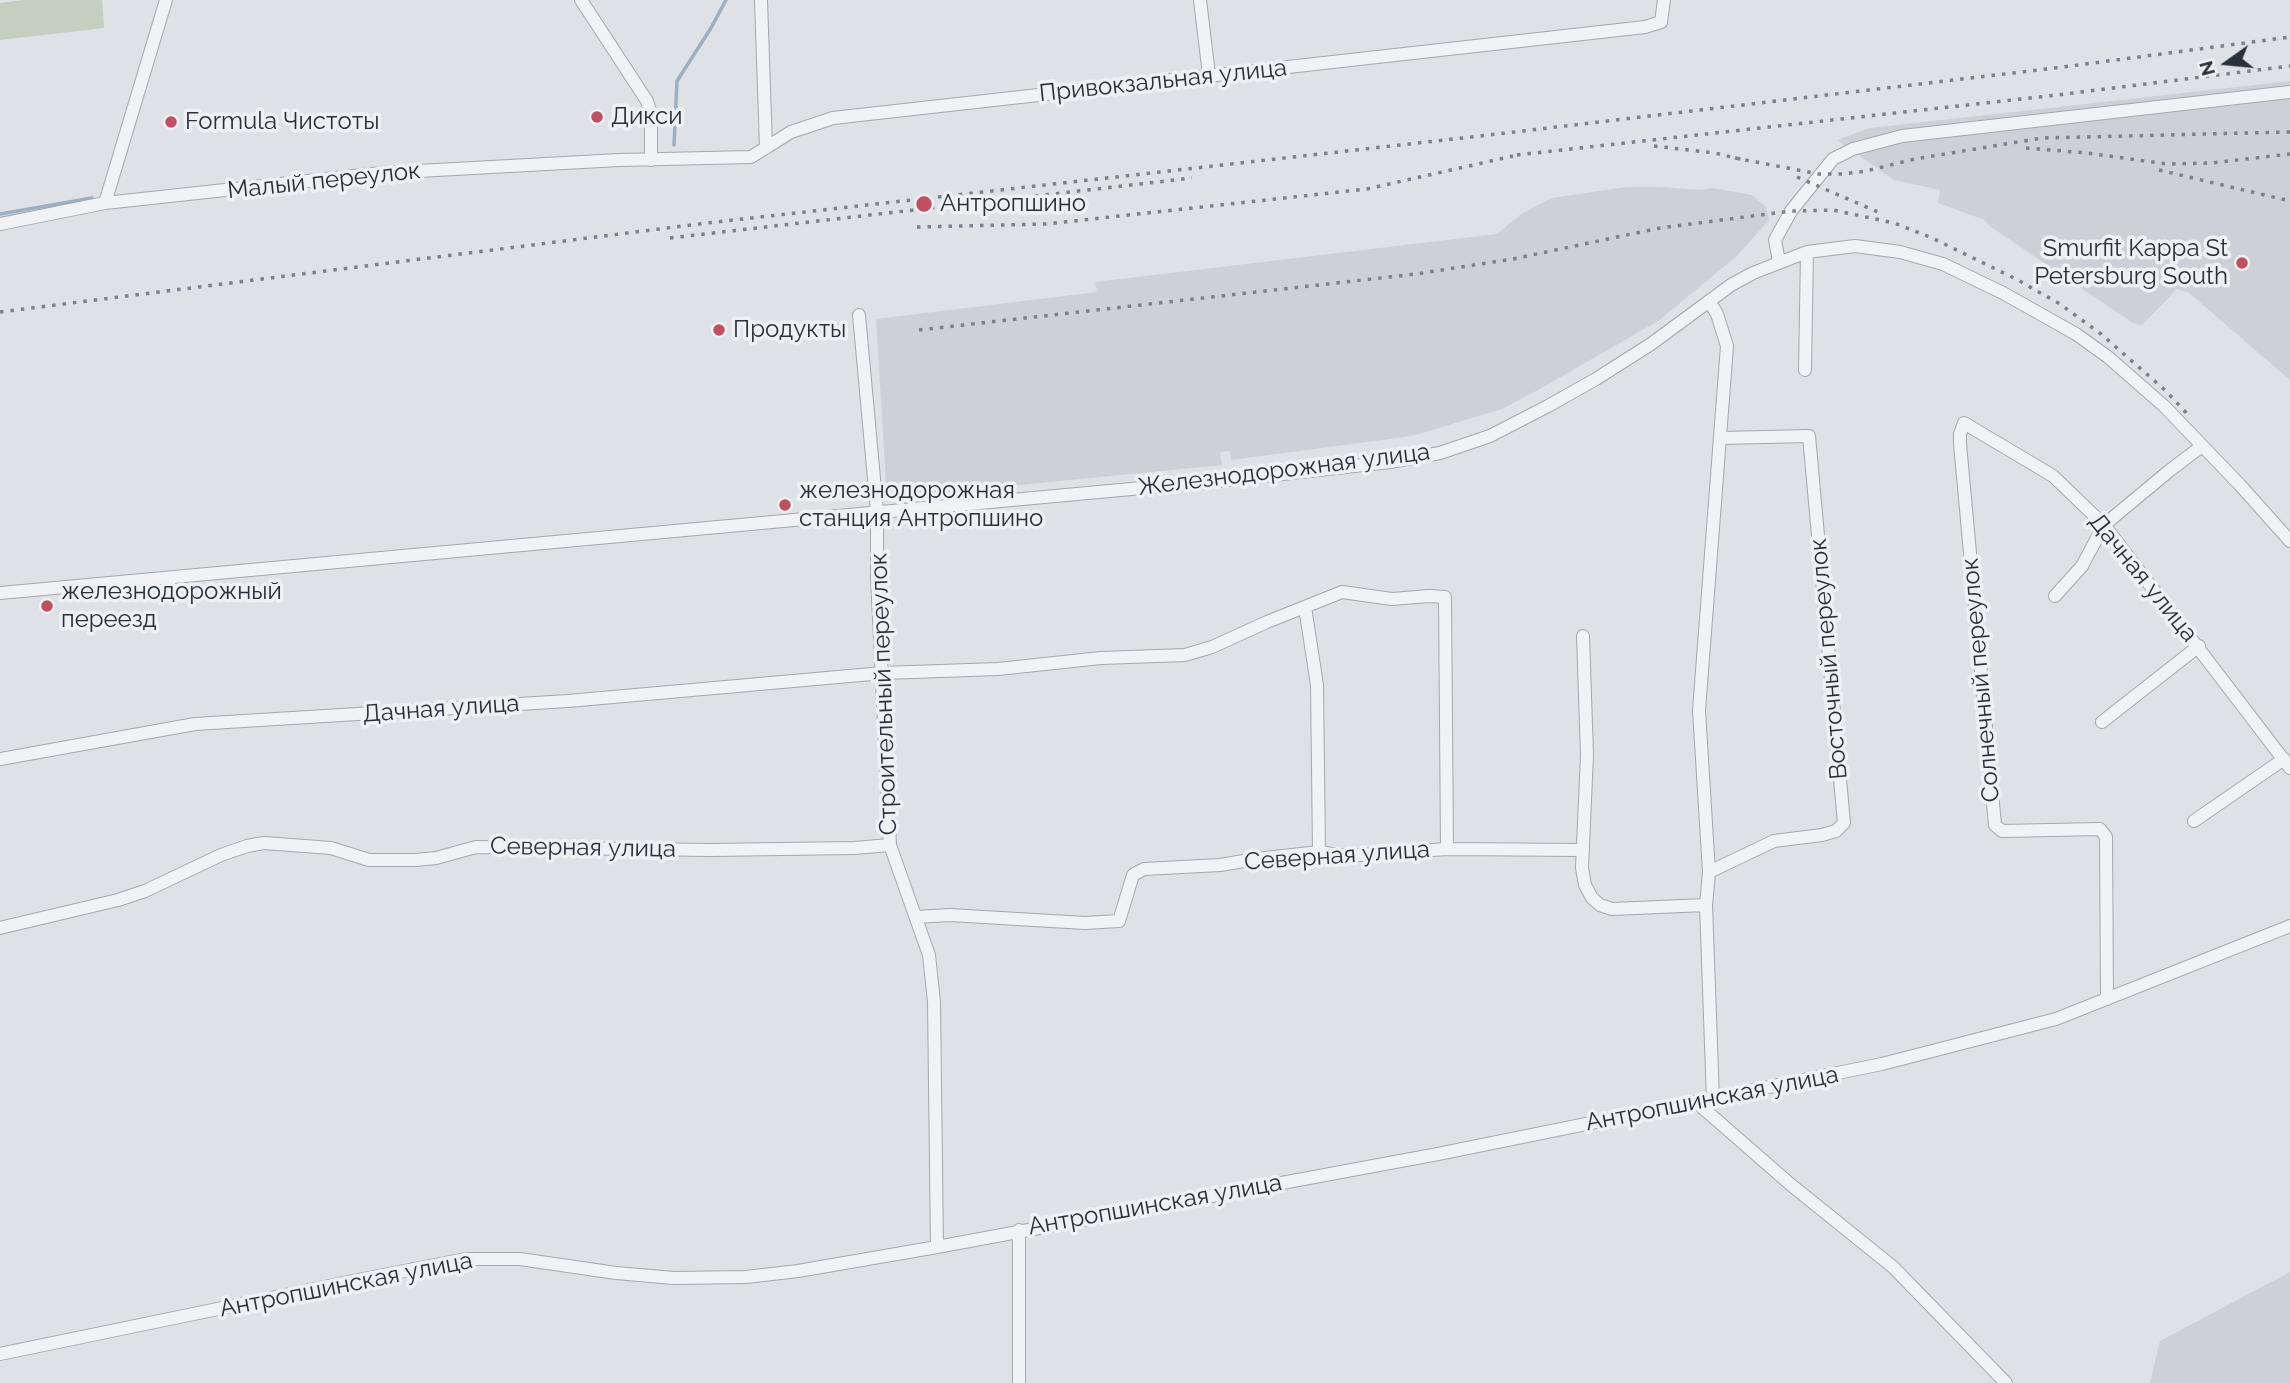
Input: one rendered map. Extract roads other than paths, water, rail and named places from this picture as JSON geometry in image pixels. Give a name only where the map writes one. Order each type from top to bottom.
[{"type":"street","points":[[105,203],[166,0]]},
{"type":"street","points":[[581,0],[646,101],[651,114],[651,160]]},
{"type":"street","points":[[761,0],[766,148]]},
{"type":"street","points":[[1200,0],[1209,75]]},
{"type":"street","name":"Привокзальная улица","points":[[651,160],[751,158],[791,132],[833,118],[1645,27],[1661,22],[1664,0]]},
{"type":"street","points":[[1779,261],[1775,240],[1779,229],[1819,174],[1833,159],[1853,149],[1902,136],[2290,92]]},
{"type":"street","name":"Малый переулок","points":[[0,224],[105,203],[382,173],[651,160]]},
{"type":"street","name":"Железнодорожная улица","points":[[0,593],[1256,477],[1390,462],[1440,453],[1490,436],[1596,379],[1651,344],[1731,285],[1779,261],[1807,252],[1855,246],[1900,252],[1943,264],[2003,293],[2076,334],[2164,407],[2290,541]]},
{"type":"street","points":[[1805,370],[1807,252]]},
{"type":"street","points":[[1709,301],[1717,314],[1727,346],[1699,710],[1709,872],[1706,905],[1713,1100]]},
{"type":"street","name":"Строительный переулок","points":[[859,315],[877,511],[877,578],[890,845],[929,955],[934,1002],[937,1247]]},
{"type":"street","name":"Дачная улица","points":[[1964,423],[2053,476],[2104,525],[2287,763]]},
{"type":"street","name":"Солнечный переулок","points":[[1964,423],[1960,444],[1995,825],[2002,831],[2099,829],[2106,837],[2107,999]]},
{"type":"street","name":"Восточный переулок","points":[[1709,872],[1774,841],[1822,835],[1836,831],[1844,823],[1808,436],[1721,438]]},
{"type":"street","points":[[2055,596],[2082,566],[2104,525],[2203,446]]},
{"type":"street","points":[[1319,852],[1317,685],[1305,607],[1342,592],[1392,599],[1445,597],[1447,849]]},
{"type":"street","name":"Дачная улица","points":[[0,759],[195,724],[568,701],[883,673],[998,669],[1101,658],[1185,655],[1212,647],[1305,607]]},
{"type":"street","points":[[1583,636],[1587,755],[1582,869],[1585,885],[1592,898],[1600,905],[1612,909],[1706,905]]},
{"type":"street","points":[[2102,722],[2199,646]]},
{"type":"street","points":[[2194,821],[2287,763]]},
{"type":"street","name":"Северная улица","points":[[0,928],[118,900],[145,891],[221,855],[264,843],[331,848],[369,860],[436,859],[476,847],[711,850],[890,845]]},
{"type":"street","name":"Северная улица","points":[[916,917],[950,915],[1085,923],[1119,921],[1133,875],[1144,869],[1220,866],[1319,852],[1346,856],[1447,849],[1583,850]]},
{"type":"street","name":"Антропшинская улица","points":[[0,1354],[466,1259],[520,1259],[616,1273],[674,1278],[746,1277],[798,1271],[937,1247],[1438,1154],[1882,1064],[2056,1019],[2290,926]]},
{"type":"street","points":[[1696,1102],[1790,1184],[1893,1267],[2006,1383]]},
{"type":"street","points":[[1019,1230],[1019,1383]]},
{"type":"waterway","points":[[674,145],[677,81],[726,0]]},
{"type":"waterway","points":[[0,214],[92,198]]},
{"type":"railway","points":[[0,312],[707,223],[1489,135],[2055,68],[2290,37]]},
{"type":"railway","points":[[1517,155],[2057,95],[2290,66]]},
{"type":"railway","points":[[1735,158],[1819,174],[1844,174],[2042,138],[2290,132]]},
{"type":"railway","points":[[1654,146],[1715,153],[1744,160]]},
{"type":"railway","points":[[2026,148],[2167,164],[2211,163],[2290,154]]},
{"type":"railway","points":[[917,227],[1046,224],[1367,189],[1513,156]]},
{"type":"railway","points":[[2159,170],[2290,201]]},
{"type":"railway","points":[[1797,177],[1878,212]]},
{"type":"railway","points":[[670,238],[1192,178]]},
{"type":"railway","points":[[919,330],[1416,274],[1513,259],[1660,228],[1791,211],[1833,210],[1894,223],[1930,237],[2060,304],[2101,334],[2166,391],[2191,418]]},
{"type":"place","name":"Дикси","points":[[597,117]]},
{"type":"place","name":"Formula Чистоты","points":[[171,122]]},
{"type":"place","name":"Антропшино","points":[[924,204]]},
{"type":"place","name":"Smurfit Kappa St Petersburg South","points":[[2242,263]]},
{"type":"place","name":"Продукты","points":[[719,330]]},
{"type":"place","name":"железнодорожная станция Антропшино","points":[[785,505]]},
{"type":"place","name":"железнодорожный переезд","points":[[47,606]]}]
